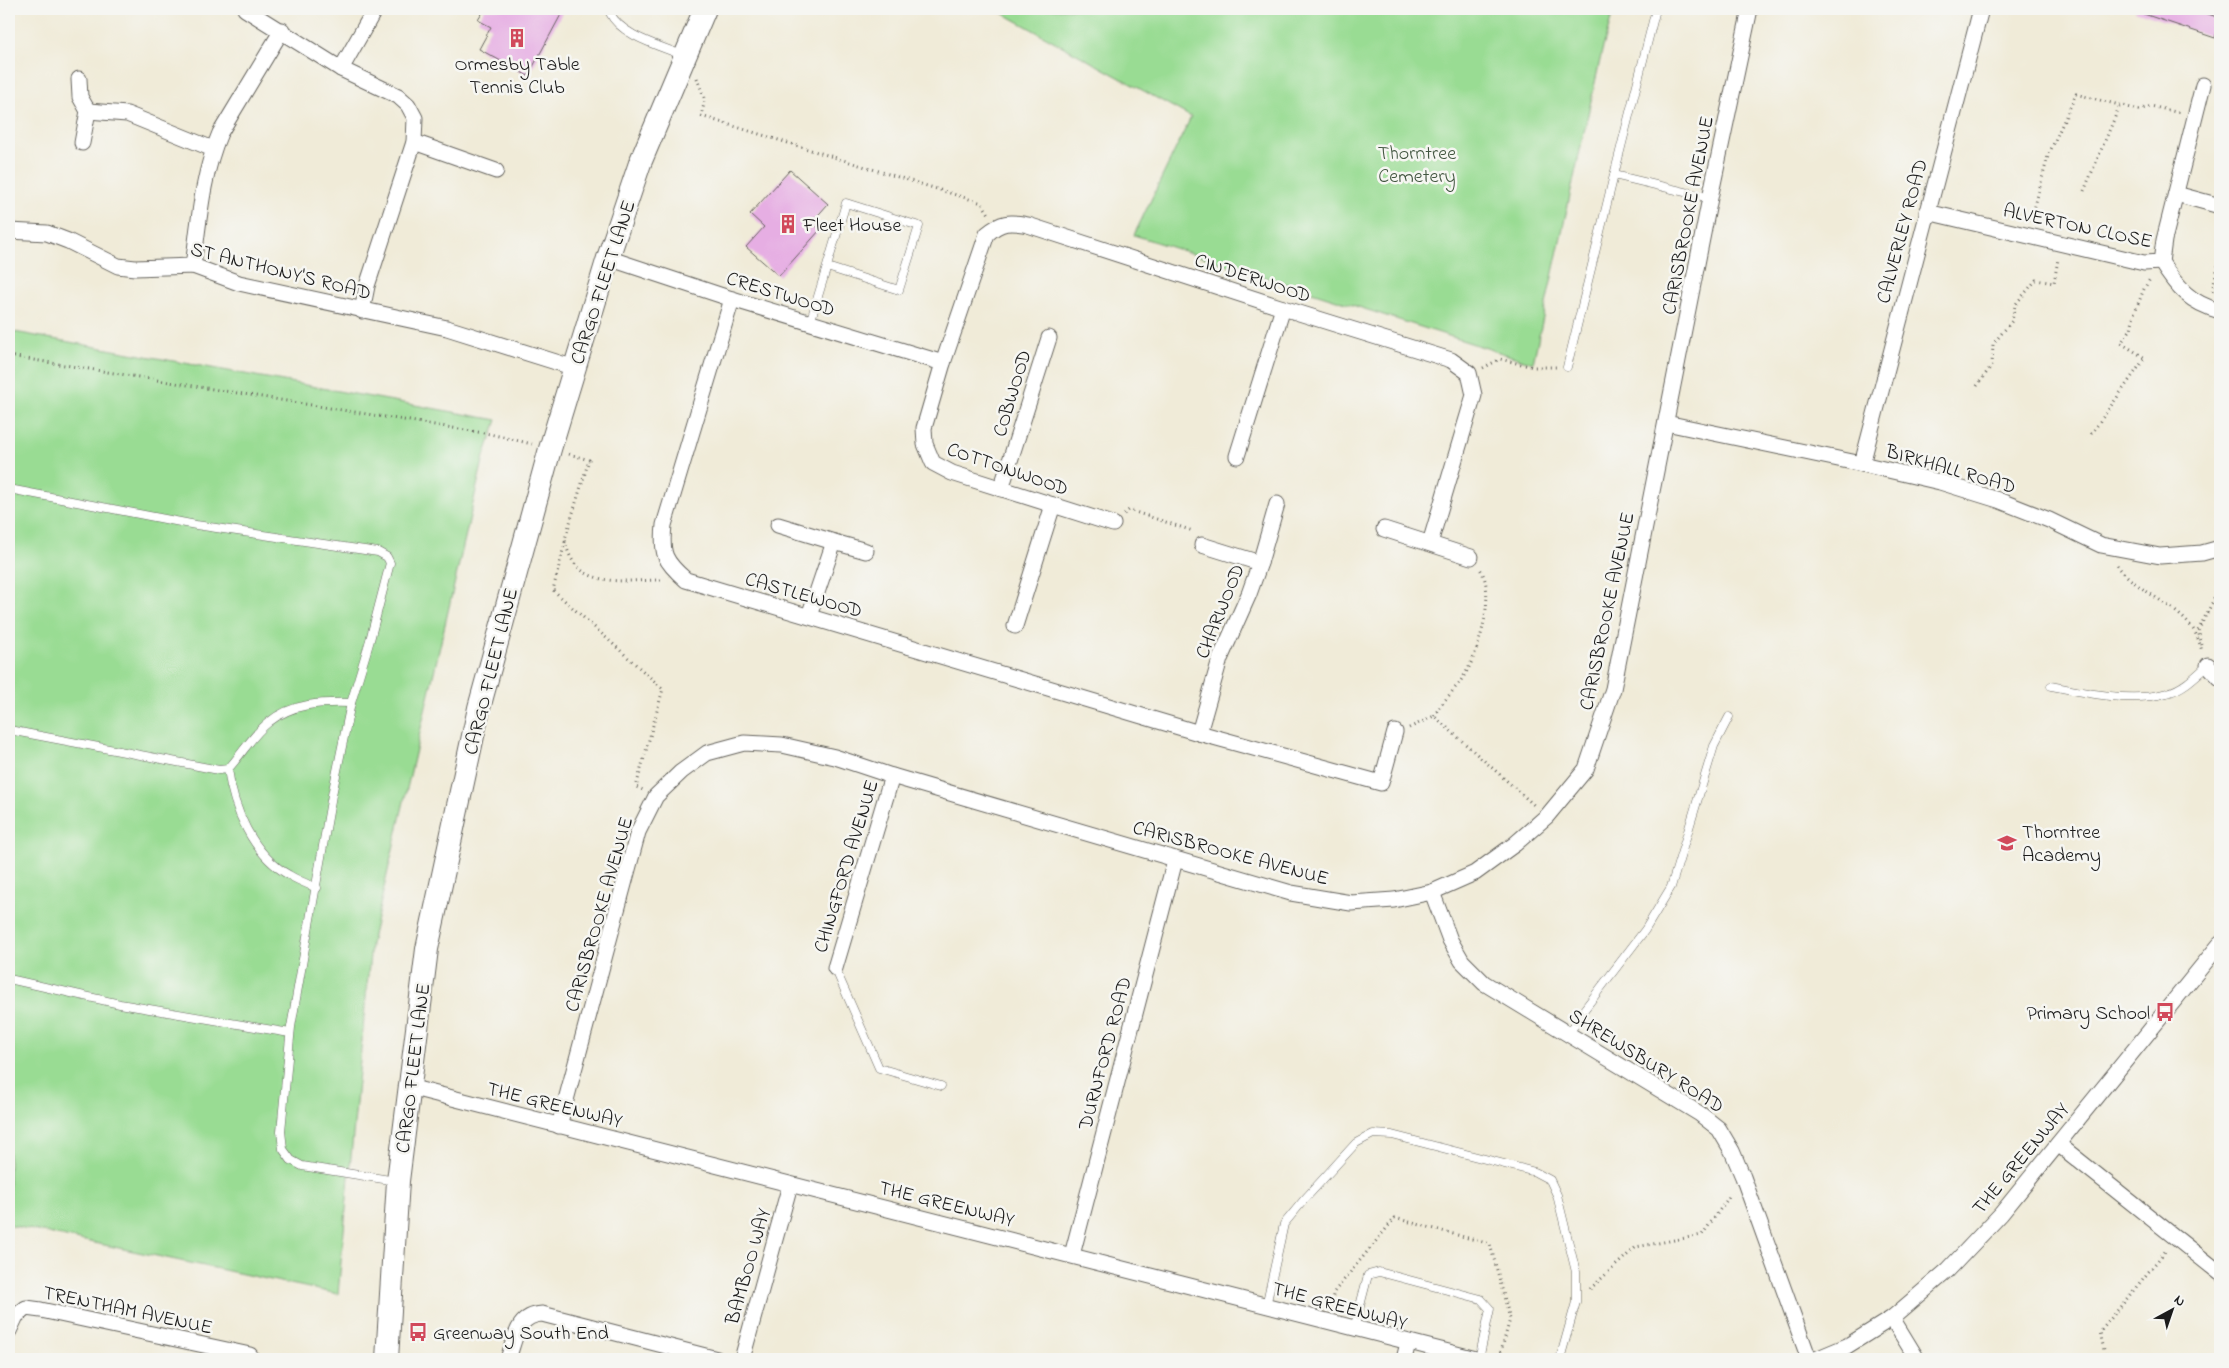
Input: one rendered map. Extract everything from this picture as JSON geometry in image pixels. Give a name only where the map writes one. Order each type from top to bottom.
[{"type":"main road","name":"CARGO FLEET LANE","points":[[387,1359],[398,1181],[427,949],[479,708],[550,449],[608,258],[640,163],[705,9]]},
{"type":"street","points":[[245,9],[341,68],[398,96],[408,105],[415,118],[414,142],[367,286],[362,311]]},
{"type":"street","points":[[341,68],[375,9]]},
{"type":"street","name":"CARISBROOKE AVENUE","points":[[559,1126],[638,832],[656,796],[681,772],[707,753],[744,742],[791,747],[835,757],[892,776],[1291,893],[1350,903],[1394,900],[1432,892],[1475,873],[1516,844],[1547,816],[1586,769],[1613,689],[1710,198],[1750,9]]},
{"type":"street","name":"CALVERLEY ROAD","points":[[1862,464],[1980,9]]},
{"type":"street","points":[[193,266],[207,171],[213,148],[220,133],[282,30]]},
{"type":"street","points":[[79,79],[80,96],[88,111],[82,143]]},
{"type":"street","name":"ALVERTON CLOSE","points":[[1927,212],[2144,263],[2161,262],[2164,240],[2203,86]]},
{"type":"street","points":[[88,111],[108,111],[127,114],[213,148]]},
{"type":"street","points":[[414,142],[496,171]]},
{"type":"street","points":[[2176,194],[2220,206]]},
{"type":"street","name":"CINDERWOOD","points":[[997,225],[1013,222],[1028,225],[1283,308],[1452,360],[1469,374],[1474,395]]},
{"type":"street","points":[[943,363],[986,234],[997,225]]},
{"type":"street","name":"ST ANTHONY'S ROAD","points":[[9,231],[47,233],[68,241],[118,266],[135,268],[193,266],[239,283],[447,328],[575,368]]},
{"type":"street","name":"CRESTWOOD","points":[[608,258],[732,300],[943,363]]},
{"type":"street","points":[[2161,262],[2174,284],[2191,300],[2214,309]]},
{"type":"street","name":"CASTLEWOOD","points":[[732,300],[664,525],[662,548],[669,566],[686,580],[1199,733],[1381,783],[1395,732]]},
{"type":"street","points":[[1236,456],[1283,308]]},
{"type":"street","name":"COBWOOD","points":[[1001,488],[1049,338]]},
{"type":"street","name":"COTTONWOOD","points":[[943,363],[924,428],[925,444],[933,463],[952,473],[1113,524]]},
{"type":"street","points":[[1430,543],[1474,395]]},
{"type":"street","name":"BIRKHALL ROAD","points":[[1666,423],[1940,482],[1998,500],[2050,520],[2102,545],[2160,556],[2202,553],[2220,548]]},
{"type":"street","points":[[1260,563],[1277,504]]},
{"type":"street","points":[[1015,626],[1053,505]]},
{"type":"street","points":[[778,525],[866,551]]},
{"type":"street","points":[[1384,529],[1471,557]]},
{"type":"street","points":[[809,616],[834,542]]},
{"type":"street","name":"CHARWOOD","points":[[1199,733],[1220,659],[1249,594],[1260,563],[1202,545]]},
{"type":"street","points":[[2208,665],[2220,678]]},
{"type":"street","name":"CHINGFORD AVENUE","points":[[835,968],[892,776]]},
{"type":"street","name":"DURNFORD ROAD","points":[[1072,1255],[1175,860]]},
{"type":"street","name":"SHREWSBURY ROAD","points":[[1432,892],[1450,940],[1462,961],[1484,983],[1700,1114],[1719,1129],[1732,1151],[1743,1177],[1809,1359]]},
{"type":"street","name":"THE GREENWAY","points":[[1816,1359],[1847,1346],[1892,1318],[1948,1270],[2001,1214],[2220,944]]},
{"type":"street","name":"THE GREENWAY","points":[[409,1087],[1072,1255],[1408,1344],[1477,1359]]},
{"type":"street","points":[[2058,1144],[2220,1272]]},
{"type":"street","name":"BAMBOO WAY","points":[[742,1359],[790,1184]]},
{"type":"street","name":"TRENTHAM AVENUE","points":[[9,1331],[16,1316],[26,1308],[250,1355]]},
{"type":"street","points":[[508,1359],[518,1327],[533,1314],[542,1314],[717,1359]]},
{"type":"street","points":[[1892,1318],[1917,1359]]},
{"type":"street","points":[[1404,1359],[1408,1344]]},
{"type":"lane","points":[[1567,366],[1656,9]]},
{"type":"lane","points":[[610,13],[614,21],[623,30],[684,56]]},
{"type":"lane","points":[[1614,175],[1710,198]]},
{"type":"lane","points":[[810,323],[846,203],[919,226],[899,290],[827,267]]},
{"type":"lane","points":[[9,489],[196,525],[378,552],[387,556],[390,563],[351,703],[332,795],[290,1033],[281,1132],[283,1149],[291,1160],[302,1166],[398,1181]]},
{"type":"lane","points":[[2051,686],[2100,694],[2146,697],[2168,693],[2192,680],[2208,665]]},
{"type":"lane","points":[[9,730],[219,770],[228,769],[269,721],[300,706],[323,702],[351,703]]},
{"type":"lane","points":[[1569,1034],[1583,1011],[1645,930],[1671,887],[1714,746],[1728,717]]},
{"type":"lane","points":[[228,769],[233,800],[248,832],[264,853],[287,874],[317,888]]},
{"type":"lane","points":[[835,968],[879,1068],[941,1086]]},
{"type":"lane","points":[[9,979],[120,1004],[290,1033]]},
{"type":"lane","points":[[1266,1306],[1284,1224],[1302,1201],[1356,1143],[1373,1134],[1392,1135],[1535,1172],[1550,1180],[1557,1195],[1576,1272],[1576,1302],[1560,1359]]},
{"type":"lane","points":[[1354,1329],[1368,1275],[1378,1272],[1481,1300],[1490,1309],[1477,1359]]},
{"type":"path","points":[[684,56],[696,75],[705,100],[701,116],[982,203],[997,225]]},
{"type":"path","points":[[2028,235],[2048,156],[2076,94],[2139,110],[2151,106],[2196,117]]},
{"type":"path","points":[[2084,190],[2120,105]]},
{"type":"path","points":[[1977,386],[1992,366],[1993,344],[2012,321],[2015,305],[2036,280],[2054,283],[2061,243]]},
{"type":"path","points":[[2214,309],[2220,257]]},
{"type":"path","points":[[2091,434],[2145,358],[2121,342],[2132,329],[2134,314],[2144,289],[2161,262]]},
{"type":"path","points":[[9,356],[490,434],[590,460],[553,590],[663,689],[636,787],[656,796]]},
{"type":"path","points":[[1474,395],[1482,369],[1500,359],[1533,367],[1567,366]]},
{"type":"path","points":[[1113,524],[1129,510],[1197,532],[1202,545]]},
{"type":"path","points":[[566,539],[567,550],[573,563],[590,576],[605,580],[686,580]]},
{"type":"path","points":[[2102,545],[2124,575],[2170,606],[2194,629],[2208,665]]},
{"type":"path","points":[[1395,732],[1414,727],[1434,716],[1442,702],[1468,670],[1476,652],[1487,601],[1485,575],[1471,557]]},
{"type":"path","points":[[2208,665],[2198,631],[2220,587]]},
{"type":"path","points":[[1434,716],[1547,816]]},
{"type":"path","points":[[1576,1302],[1636,1247],[1702,1235],[1743,1177]]},
{"type":"path","points":[[1326,1321],[1334,1292],[1395,1218],[1490,1244],[1510,1320],[1499,1359]]},
{"type":"path","points":[[2106,1359],[2100,1332],[2176,1238]]},
{"type":"green space","name":"Thorntree Cemetery","points":[[995,9],[1614,9],[1602,51],[1533,363],[1134,235],[1191,117]]},
{"type":"green space","points":[[9,331],[497,420],[484,456],[371,944],[338,1294],[9,1225]]},
{"type":"building","name":"Ormesby Table Tennis Club","points":[[485,9],[564,9],[528,76],[479,49],[491,27],[478,20]]},
{"type":"building","points":[[2136,9],[2193,9],[2220,18],[2220,22],[2215,38],[2135,11]]},
{"type":"building","name":"Fleet House","points":[[790,170],[828,204],[812,222],[820,230],[779,276],[746,247],[764,227],[750,214]]},
{"type":"place","name":"Ormesby Table Tennis Club","points":[[517,38]]},
{"type":"place","name":"Fleet House","points":[[788,224]]},
{"type":"place","name":"Thorntree Academy","points":[[2007,843]]},
{"type":"place","name":"Primary School","points":[[2165,1012]]},
{"type":"place","name":"Greenway South End","points":[[418,1332]]}]
